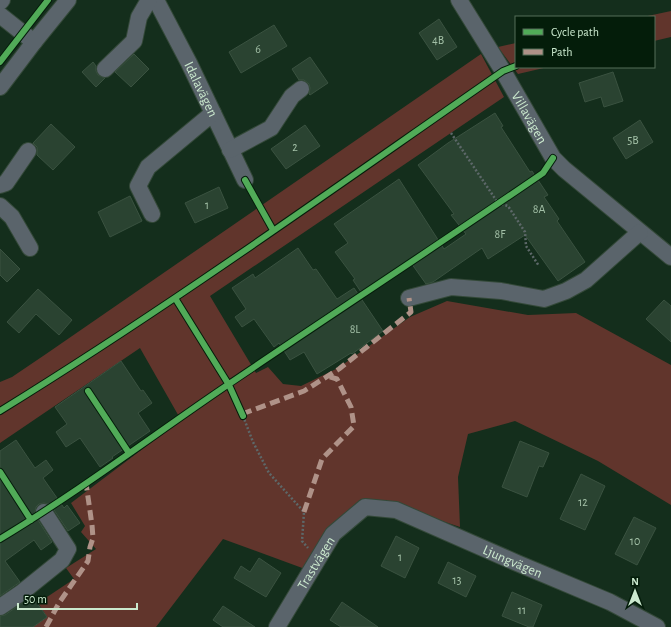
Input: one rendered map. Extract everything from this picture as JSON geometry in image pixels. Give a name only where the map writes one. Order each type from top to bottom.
[{"type":"street","points":[[0,87],[68,0]]},
{"type":"street","points":[[105,69],[134,41],[138,17],[148,0]]},
{"type":"street","name":"Idalavägen","points":[[156,0],[189,63],[245,180]]},
{"type":"street","name":"Villavägen","points":[[459,0],[504,71],[554,158],[564,169],[671,257]]},
{"type":"street","points":[[0,15],[34,42]]},
{"type":"street","points":[[230,150],[271,128],[292,96],[301,89]]},
{"type":"street","points":[[152,214],[138,186],[148,166],[213,113]]},
{"type":"street","points":[[0,186],[6,183],[28,152]]},
{"type":"street","points":[[0,206],[12,217],[30,248]]},
{"type":"street","points":[[409,298],[451,287],[501,291],[544,299],[566,291],[586,280],[640,232]]},
{"type":"street","name":"Trastvägen","points":[[277,627],[333,534],[365,507]]},
{"type":"street","name":"Ljungvägen","points":[[365,507],[396,510],[610,602],[657,627]]},
{"type":"street","points":[[0,607],[21,593],[62,560],[68,549],[44,512]]},
{"type":"path","points":[[451,133],[498,203],[508,206],[525,232],[526,246],[540,266]]},
{"type":"path","points":[[492,208],[505,199]]},
{"type":"path","points":[[239,408],[253,442],[269,473],[304,512],[302,541],[318,559]]},
{"type":"shaded area","points":[[671,11],[671,37],[655,41],[655,16],[648,16]]},
{"type":"shaded area","points":[[515,43],[515,68],[544,68],[518,74],[498,47]]},
{"type":"shaded area","points":[[481,54],[504,97],[210,296],[256,373],[268,367],[283,384],[301,386],[338,368],[410,317],[447,301],[528,315],[576,313],[671,365],[671,505],[598,461],[515,421],[468,434],[458,477],[460,527],[388,503],[361,499],[331,525],[318,559],[305,569],[223,539],[156,627],[33,627],[47,617],[38,603],[74,579],[66,568],[96,549],[81,532],[85,526],[71,503],[181,420],[140,348],[0,443],[0,382],[12,377],[46,354]]},
{"type":"building","points":[[439,19],[457,47],[437,60],[419,33]]},
{"type":"building","points":[[274,25],[287,46],[241,73],[229,52]]},
{"type":"building","points":[[134,54],[149,69],[131,87],[115,72]]},
{"type":"building","points":[[310,57],[328,83],[310,95],[309,84],[304,80],[299,80],[292,69]]},
{"type":"building","points":[[93,62],[96,66],[98,75],[105,78],[96,87],[82,72]]},
{"type":"building","points":[[613,72],[623,101],[604,107],[601,97],[585,102],[579,83]]},
{"type":"building","points":[[495,113],[503,126],[501,127],[530,172],[532,171],[548,195],[544,197],[559,219],[557,221],[585,262],[558,281],[525,235],[488,259],[482,248],[433,282],[426,284],[409,260],[361,292],[353,280],[355,279],[335,252],[348,243],[334,224],[399,179],[444,249],[466,234],[451,215],[454,214],[418,165],[448,143]]},
{"type":"building","points":[[640,120],[653,142],[626,159],[613,138]]},
{"type":"building","points":[[51,124],[75,147],[53,170],[37,155],[37,147],[33,143]]},
{"type":"building","points":[[305,125],[320,146],[286,169],[271,149]]},
{"type":"building","points":[[219,187],[228,208],[195,223],[185,203]]},
{"type":"building","points":[[130,196],[142,221],[110,237],[98,212]]},
{"type":"building","points":[[298,248],[313,270],[316,269],[337,299],[354,288],[383,331],[352,354],[351,353],[317,374],[304,352],[290,360],[279,343],[274,347],[254,319],[242,327],[235,317],[246,309],[232,288],[253,274],[255,278]]},
{"type":"building","points":[[0,249],[20,269],[7,282],[0,275]]},
{"type":"building","points":[[38,289],[72,320],[59,335],[36,314],[19,333],[7,322]]},
{"type":"building","points":[[664,300],[671,306],[671,342],[646,319]]},
{"type":"building","points":[[121,361],[141,391],[143,390],[152,403],[138,413],[150,431],[100,467],[80,438],[66,447],[56,432],[67,424],[55,407]]},
{"type":"building","points":[[16,440],[35,468],[46,460],[53,470],[43,478],[64,508],[67,505],[80,523],[68,531],[49,504],[39,504],[36,507],[36,517],[52,542],[41,550],[34,540],[5,561],[20,582],[0,596],[0,451]]},
{"type":"building","points":[[520,441],[549,453],[543,467],[539,466],[527,497],[502,487]]},
{"type":"building","points":[[581,474],[605,486],[585,530],[560,519]]},
{"type":"building","points":[[634,517],[656,528],[637,565],[615,554]]},
{"type":"building","points":[[396,536],[419,548],[405,578],[381,566]]},
{"type":"building","points":[[259,558],[281,573],[266,597],[234,578],[241,566],[250,572]]},
{"type":"building","points":[[448,562],[476,576],[466,597],[438,583]]},
{"type":"building","points":[[512,592],[542,605],[533,627],[529,627],[502,616]]},
{"type":"building","points":[[32,596],[47,617],[33,627],[0,627],[0,616],[5,615]]},
{"type":"building","points":[[342,602],[378,627],[341,627],[330,620]]},
{"type":"building","points":[[223,606],[255,627],[223,627],[213,620]]},
{"type":"marked path","points":[[242,414],[304,391],[339,369],[411,312],[409,298]]},
{"type":"marked path","points":[[304,512],[322,459],[354,426],[351,407],[337,379],[327,376]]},
{"type":"marked path","points":[[46,627],[59,603],[88,561],[93,538],[86,483]]},
{"type":"cycle path","points":[[0,62],[48,0]]},
{"type":"cycle path","points":[[0,411],[64,371],[191,287],[503,71],[515,66]]},
{"type":"cycle path","points":[[0,539],[86,483],[226,386],[543,173],[553,158]]},
{"type":"cycle path","points":[[245,180],[273,230]]},
{"type":"cycle path","points":[[175,298],[229,385],[243,416]]},
{"type":"cycle path","points":[[88,391],[129,453]]},
{"type":"cycle path","points":[[0,472],[31,520]]}]
